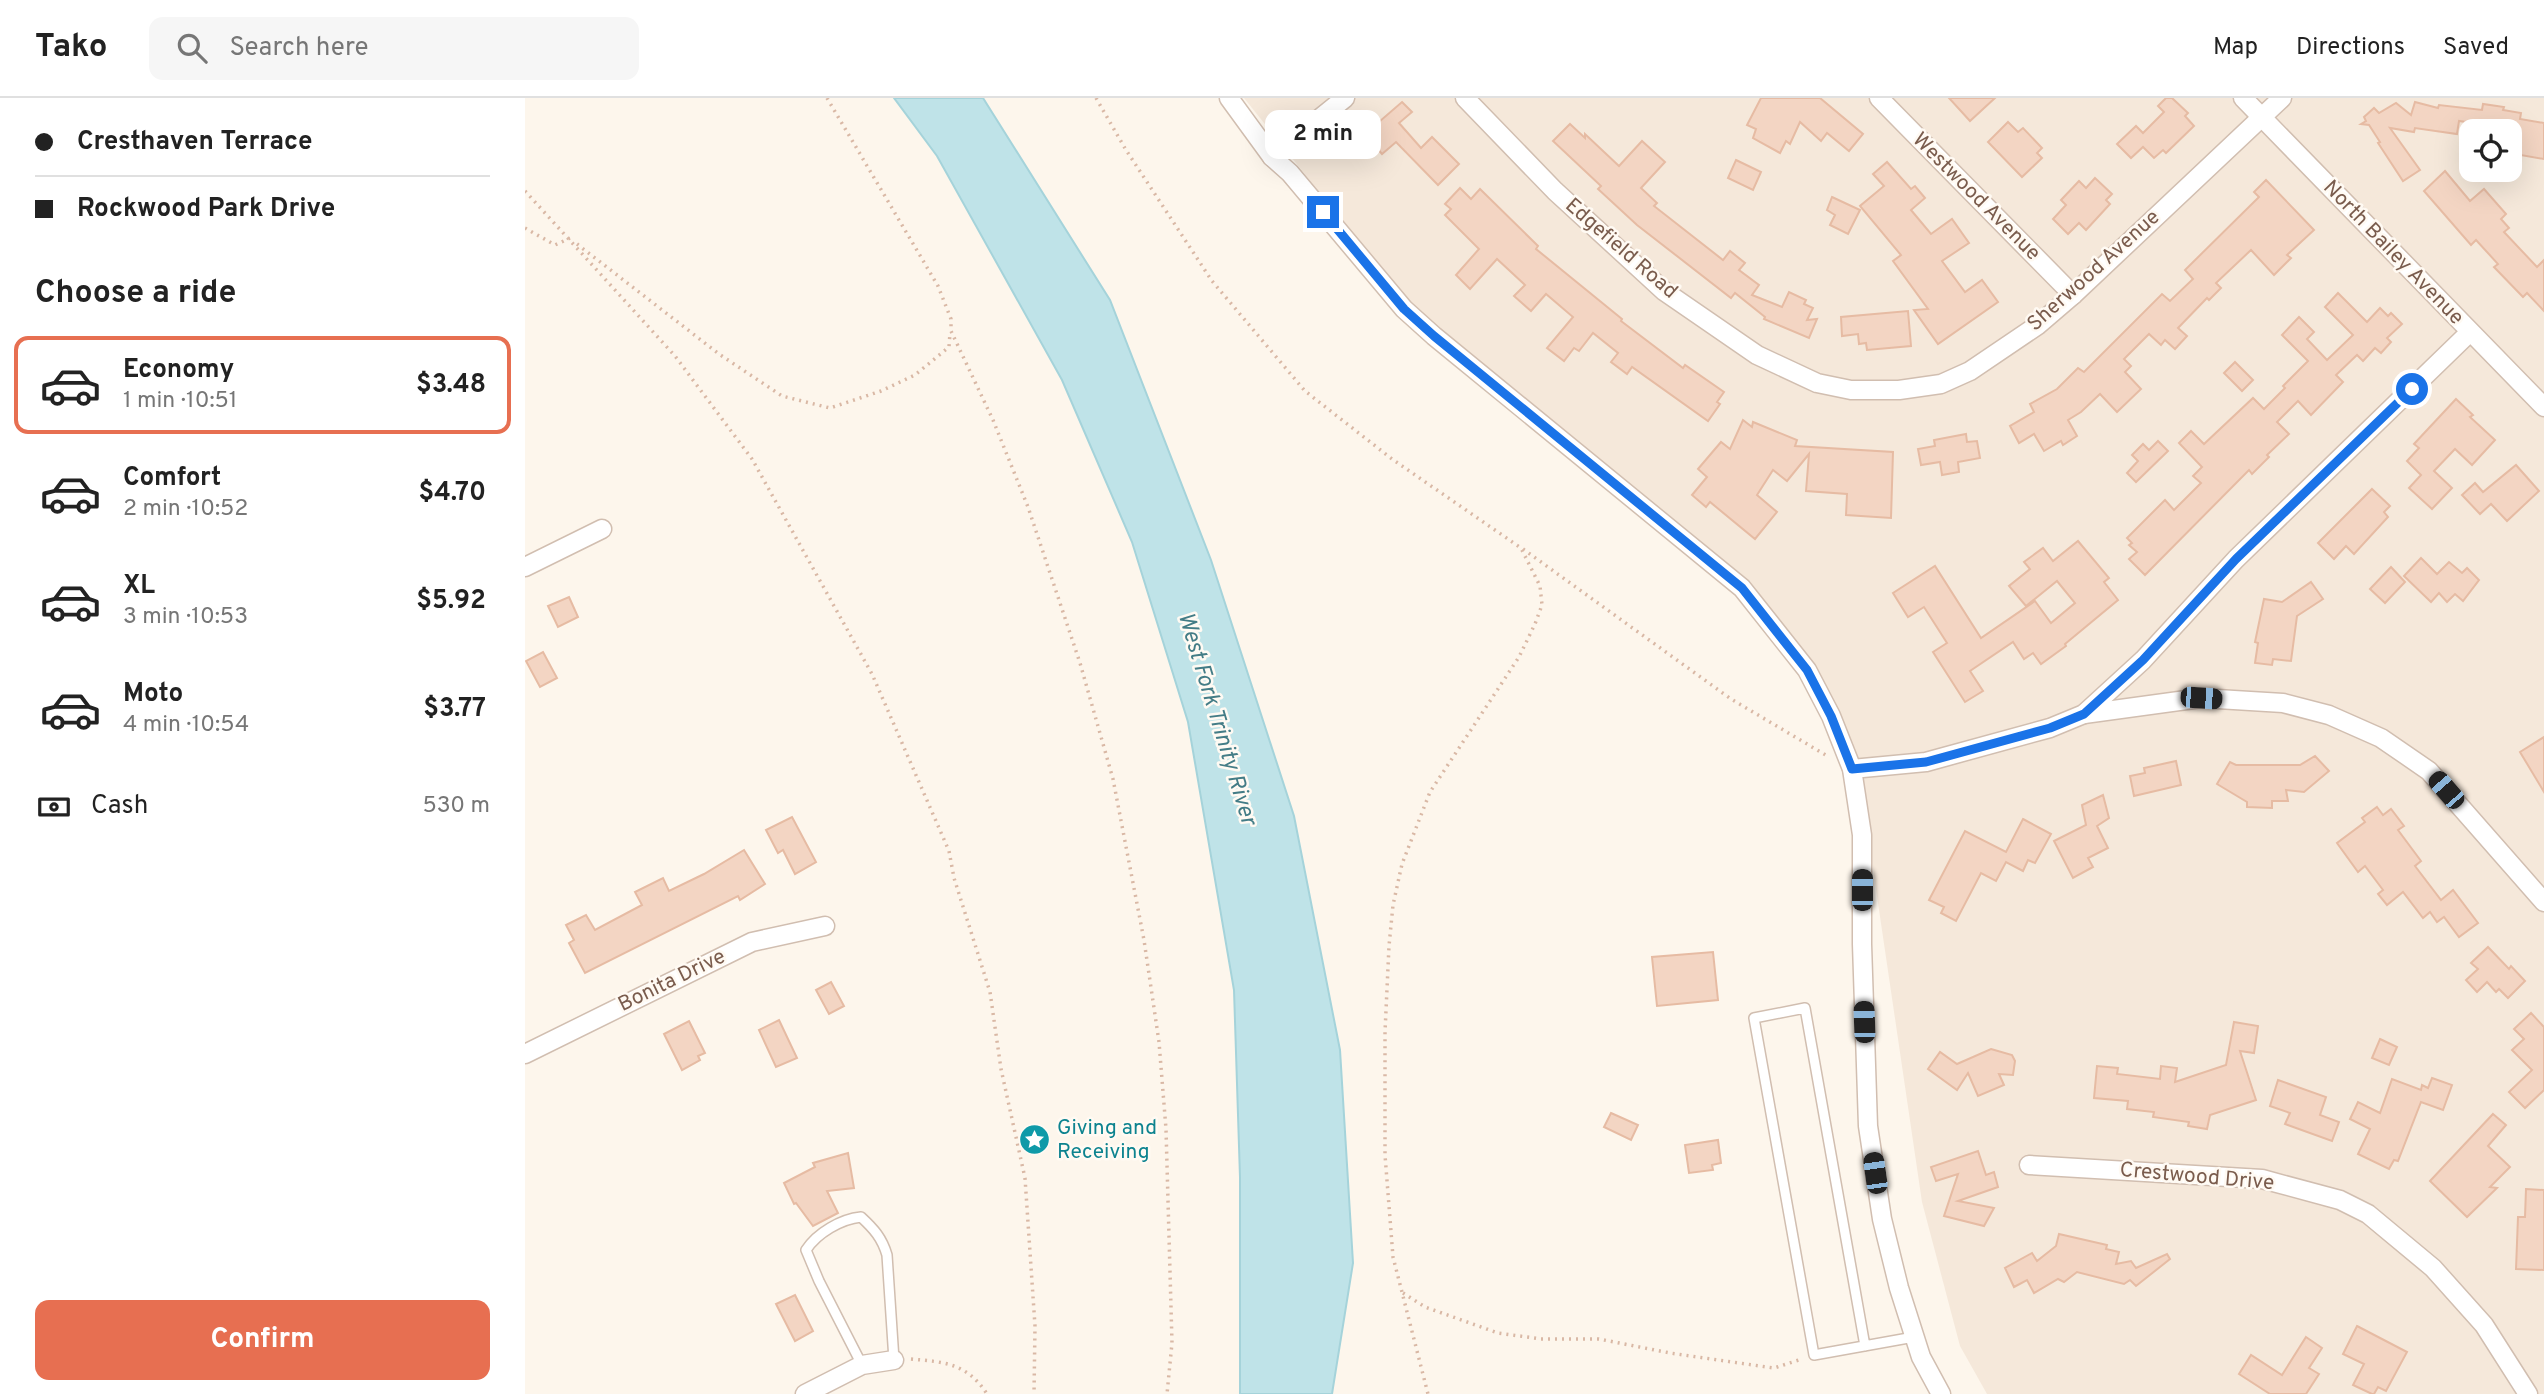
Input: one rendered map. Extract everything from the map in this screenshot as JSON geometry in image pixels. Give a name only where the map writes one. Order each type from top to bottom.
[{"type":"street","points":[[1229,98],[1272,157],[1290,173],[1404,309],[1444,345],[1742,588],[1807,670],[1831,716],[1852,769],[1862,835],[1862,944],[1868,1126],[1882,1219],[1899,1288],[1921,1357],[1941,1394]]},
{"type":"street","points":[[1272,157],[1345,98]]},
{"type":"street","name":"Edgefield Road","points":[[1465,98],[1555,191],[1664,290],[1757,355],[1796,375]]},
{"type":"street","name":"Westwood Avenue","points":[[1879,98],[2073,296]]},
{"type":"street","name":"North Bailey Avenue","points":[[2243,98],[2544,407]]},
{"type":"street","name":"Sherwood Avenue","points":[[1796,375],[1817,383],[1851,390],[1899,390],[1941,384],[1970,371],[2038,325],[2073,296],[2281,98]]},
{"type":"street","points":[[2084,714],[2143,660],[2236,559],[2470,332]]},
{"type":"street","points":[[525,567],[602,529]]},
{"type":"street","points":[[1852,769],[1926,762],[2050,728],[2084,714],[2201,698],[2283,703],[2329,715],[2381,738],[2429,771],[2544,902]]},
{"type":"street","name":"Bonita Drive","points":[[525,1054],[752,942],[825,926]]},
{"type":"street","name":"Crestwood Drive","points":[[2029,1166],[2262,1179],[2340,1200],[2368,1214],[2433,1268],[2484,1325],[2528,1394]]},
{"type":"street","points":[[805,1394],[862,1365],[894,1360]]},
{"type":"lane","points":[[1865,1346],[1805,1008],[1754,1017],[1814,1355],[1865,1346],[1914,1337]]},
{"type":"lane","points":[[862,1365],[806,1250],[811,1242],[826,1231],[854,1218],[861,1217],[883,1240],[887,1255],[894,1360]]},
{"type":"path","points":[[570,238],[719,354],[782,396],[830,408],[881,391],[915,375],[949,347],[951,319],[938,286],[827,98]]},
{"type":"path","points":[[1096,98],[1138,170],[1212,281],[1305,391],[1392,458],[1731,699],[1852,769]]},
{"type":"path","points":[[525,191],[675,356],[752,460],[872,674],[950,851],[954,878],[989,992],[1025,1178],[1035,1326],[1034,1394]]},
{"type":"path","points":[[525,228],[555,245],[570,238]]},
{"type":"path","points":[[950,331],[993,420],[1028,507],[1080,663],[1113,779],[1145,940],[1159,1042],[1167,1129],[1172,1343],[1167,1394]]},
{"type":"path","points":[[1428,1394],[1393,1257],[1385,1155],[1385,1032],[1393,905],[1402,864],[1430,792],[1519,657],[1542,605],[1540,586],[1521,548]]},
{"type":"path","points":[[1402,1292],[1425,1307],[1498,1333],[1541,1339],[1599,1339],[1670,1353],[1773,1367],[1814,1355]]},
{"type":"path","points":[[894,1360],[946,1362],[967,1372],[987,1394]]},
{"type":"shaded area","points":[[1244,98],[2544,98],[2544,1394],[1987,1394],[1960,1346],[1922,1202],[1858,767],[1807,661],[1750,581],[1434,336]]},
{"type":"water","name":"West Fork Trinity River","points":[[894,98],[983,98],[1110,300],[1211,560],[1294,816],[1340,1050],[1353,1263],[1332,1394],[1240,1394],[1240,1177],[1234,990],[1188,722],[1132,542],[1062,380],[937,156]]},
{"type":"building","points":[[1761,98],[1820,98],[1863,134],[1849,151],[1827,133],[1821,141],[1800,122],[1790,144],[1786,141],[1780,153],[1753,138],[1756,129],[1747,125]]},
{"type":"building","points":[[1949,98],[1995,98],[1970,121]]},
{"type":"building","points":[[2166,98],[2172,98],[2188,113],[2185,116],[2194,126],[2166,153],[2163,150],[2154,158],[2143,147],[2131,158],[2117,144],[2136,126],[2143,133],[2164,112],[2158,106]]},
{"type":"building","points":[[1402,102],[1412,112],[1399,123],[1421,148],[1432,137],[1459,164],[1438,185],[1396,142],[1382,154],[1365,134]]},
{"type":"building","points":[[2415,102],[2438,108],[2439,105],[2482,110],[2483,104],[2521,113],[2520,119],[2459,119],[2457,134],[2415,128],[2414,132],[2390,128],[2420,170],[2403,181],[2369,125],[2361,124],[2374,108],[2379,113],[2396,103],[2411,115]]},
{"type":"building","points":[[2522,119],[2544,123],[2544,159],[2522,155]]},
{"type":"building","points":[[2008,122],[2018,132],[2023,128],[2042,148],[2037,153],[2042,158],[2022,177],[1988,142]]},
{"type":"building","points":[[1570,124],[1585,138],[1585,134],[1619,166],[1642,141],[1665,162],[1641,188],[1657,203],[1654,206],[1723,260],[1730,251],[1745,263],[1739,270],[1759,285],[1752,295],[1782,307],[1789,292],[1806,300],[1804,304],[1813,308],[1807,320],[1817,319],[1809,338],[1764,319],[1765,317],[1735,293],[1731,298],[1637,225],[1598,189],[1601,186],[1553,141]]},
{"type":"building","points":[[1736,160],[1761,172],[1753,190],[1728,178]]},
{"type":"building","points":[[1887,162],[1911,189],[1915,186],[1925,198],[1911,210],[1931,234],[1952,219],[1969,243],[1942,261],[1965,292],[1982,280],[1998,302],[1938,344],[1914,310],[1928,309],[1893,261],[1901,255],[1860,206],[1884,186],[1873,174]]},
{"type":"building","points":[[2445,171],[2470,201],[2484,189],[2506,214],[2501,219],[2509,228],[2504,232],[2537,267],[2544,260],[2544,311],[2527,293],[2523,297],[2494,267],[2498,264],[2476,240],[2471,245],[2424,191]]},
{"type":"building","points":[[2095,178],[2112,194],[2106,200],[2110,204],[2086,230],[2079,223],[2068,234],[2053,219],[2066,205],[2061,200],[2079,181],[2086,188]]},
{"type":"building","points":[[2266,180],[2314,230],[2287,255],[2291,258],[2274,275],[2251,250],[2216,283],[2221,288],[2209,300],[2207,298],[2178,328],[2187,336],[2175,349],[2165,340],[2161,345],[2149,334],[2124,359],[2131,366],[2125,372],[2141,389],[2117,412],[2100,394],[2068,420],[2077,436],[2063,445],[2061,441],[2044,451],[2034,434],[2019,443],[2010,426],[2034,412],[2030,404],[2057,389],[2078,368],[2084,372],[2162,294],[2170,301],[2193,279],[2185,270],[2259,197],[2254,192]]},
{"type":"building","points":[[1460,188],[1471,199],[1480,189],[1538,246],[1536,249],[1622,319],[1621,321],[1683,368],[1685,365],[1724,392],[1717,402],[1720,404],[1708,421],[1632,367],[1627,374],[1611,362],[1618,353],[1593,333],[1579,351],[1574,348],[1564,361],[1547,348],[1573,317],[1546,294],[1531,311],[1514,296],[1525,285],[1497,259],[1470,289],[1456,275],[1479,249],[1445,215],[1451,209],[1445,204]]},
{"type":"building","points":[[1832,197],[1860,210],[1848,234],[1830,225],[1835,215],[1827,210]]},
{"type":"building","points":[[2338,293],[2367,322],[2380,308],[2388,316],[2391,313],[2402,324],[2387,338],[2391,342],[2381,353],[2375,348],[2363,361],[2357,355],[2336,375],[2343,382],[2311,415],[2298,401],[2277,422],[2289,434],[2267,455],[2269,457],[2252,474],[2249,470],[2145,575],[2129,559],[2137,552],[2129,545],[2132,543],[2127,538],[2165,500],[2174,510],[2201,483],[2193,476],[2202,467],[2179,443],[2191,431],[2204,444],[2253,398],[2264,409],[2285,388],[2283,386],[2308,361],[2282,335],[2299,317],[2314,332],[2307,339],[2327,360],[2353,335],[2325,307]]},
{"type":"building","points":[[1908,311],[1911,346],[1867,350],[1866,343],[1859,344],[1858,334],[1842,336],[1841,317]]},
{"type":"building","points":[[2235,362],[2253,380],[2242,391],[2224,373]]},
{"type":"building","points":[[2456,399],[2473,415],[2470,417],[2495,440],[2472,465],[2455,449],[2434,471],[2452,488],[2432,509],[2409,488],[2421,475],[2407,461],[2419,448],[2414,444]]},
{"type":"building","points":[[1743,420],[1752,427],[1753,422],[1797,440],[1795,446],[1893,452],[1891,518],[1846,515],[1847,494],[1806,491],[1809,454],[1787,481],[1773,470],[1757,495],[1777,512],[1755,539],[1710,502],[1706,507],[1692,495],[1707,477],[1698,469],[1721,442],[1730,449]]},
{"type":"building","points":[[1966,434],[1967,442],[1977,441],[1980,458],[1958,462],[1959,472],[1942,475],[1940,462],[1921,465],[1918,449],[1935,446],[1934,440]]},
{"type":"building","points":[[2158,441],[2168,451],[2136,482],[2127,473],[2138,461],[2132,455],[2143,444],[2149,450]]},
{"type":"building","points":[[2516,465],[2539,491],[2507,521],[2491,504],[2480,514],[2462,495],[2475,483],[2483,492]]},
{"type":"building","points":[[2372,489],[2390,506],[2384,512],[2388,517],[2354,554],[2346,546],[2334,559],[2318,543]]},
{"type":"building","points":[[2078,541],[2109,578],[2104,582],[2118,600],[2065,644],[2066,646],[2041,664],[2033,653],[2024,659],[2013,642],[1970,671],[1983,691],[1965,702],[1933,652],[1947,643],[1924,607],[1908,617],[1893,593],[1935,566],[1981,638],[2035,601],[2051,623],[2075,603],[2057,581],[2026,606],[2009,586],[2030,569],[2024,562],[2043,548],[2053,561]]},
{"type":"building","points":[[2421,558],[2437,574],[2449,562],[2462,573],[2467,568],[2479,580],[2463,601],[2455,594],[2447,602],[2439,593],[2431,602],[2404,576]]},
{"type":"building","points":[[2391,567],[2405,582],[2385,603],[2370,589]]},
{"type":"building","points":[[2311,582],[2323,599],[2297,616],[2291,661],[2273,659],[2272,665],[2255,663],[2258,643],[2255,642],[2264,599],[2282,602]]},
{"type":"building","points":[[569,597],[578,617],[558,627],[548,606]]},
{"type":"building","points":[[543,652],[557,678],[540,687],[526,661]]},
{"type":"building","points":[[2544,737],[2544,792],[2520,752]]},
{"type":"building","points":[[2315,756],[2329,771],[2304,792],[2286,790],[2288,801],[2272,801],[2272,808],[2247,807],[2247,802],[2217,784],[2230,762],[2236,765],[2300,765]]},
{"type":"building","points":[[2176,761],[2181,785],[2134,796],[2130,776],[2145,773],[2144,768]]},
{"type":"building","points":[[2103,795],[2109,818],[2097,826],[2108,848],[2088,858],[2093,867],[2073,878],[2054,841],[2086,825],[2082,805]]},
{"type":"building","points":[[2377,807],[2383,815],[2391,809],[2404,826],[2398,830],[2421,861],[2415,866],[2441,900],[2453,890],[2478,923],[2459,937],[2444,917],[2437,922],[2430,912],[2423,918],[2403,892],[2387,905],[2378,894],[2383,890],[2365,866],[2358,872],[2337,843],[2365,822],[2362,818]]},
{"type":"building","points":[[792,817],[816,862],[795,874],[783,850],[778,853],[766,830]]},
{"type":"building","points":[[2023,819],[2051,834],[2035,863],[2028,860],[2023,871],[2006,862],[1996,881],[1981,873],[1956,921],[1941,913],[1944,907],[1929,900],[1965,831],[2006,852]]},
{"type":"building","points":[[744,850],[765,884],[740,900],[738,896],[585,973],[569,943],[574,940],[566,925],[586,915],[595,930],[642,905],[635,892],[663,878],[669,891]]},
{"type":"building","points":[[2488,947],[2525,981],[2508,998],[2499,989],[2496,992],[2487,982],[2477,992],[2466,980],[2478,969],[2471,963]]},
{"type":"building","points":[[1713,952],[1718,1000],[1657,1006],[1652,957]]},
{"type":"building","points":[[831,982],[844,1006],[829,1014],[816,990]]},
{"type":"building","points":[[2531,1013],[2544,1027],[2544,1090],[2525,1108],[2509,1092],[2532,1070],[2512,1050],[2524,1039],[2514,1029]]},
{"type":"building","points":[[779,1020],[797,1058],[776,1067],[759,1030]]},
{"type":"building","points":[[689,1021],[705,1053],[698,1056],[700,1060],[682,1070],[664,1034]]},
{"type":"building","points":[[2234,1022],[2258,1026],[2254,1053],[2240,1051],[2256,1100],[2210,1115],[2207,1129],[2188,1126],[2189,1122],[2153,1117],[2154,1112],[2127,1109],[2128,1101],[2094,1098],[2097,1066],[2118,1068],[2117,1074],[2160,1079],[2161,1066],[2177,1068],[2175,1082],[2226,1065]]},
{"type":"building","points":[[2380,1039],[2397,1047],[2389,1065],[2372,1058]]},
{"type":"building","points":[[1991,1049],[2012,1055],[2015,1061],[2013,1075],[1999,1074],[2004,1085],[1978,1096],[1968,1073],[1957,1090],[1928,1069],[1940,1052],[1957,1064]]},
{"type":"building","points":[[2432,1078],[2452,1085],[2443,1110],[2421,1102],[2398,1161],[2394,1160],[2389,1169],[2358,1154],[2370,1129],[2350,1119],[2358,1102],[2380,1113],[2392,1079],[2421,1090],[2422,1085],[2428,1088]]},
{"type":"building","points":[[2278,1080],[2326,1097],[2320,1115],[2339,1122],[2332,1141],[2285,1124],[2290,1113],[2270,1106]]},
{"type":"building","points":[[1611,1113],[1638,1125],[1631,1140],[1604,1127]]},
{"type":"building","points":[[2493,1114],[2506,1125],[2488,1146],[2510,1167],[2490,1187],[2497,1188],[2467,1217],[2430,1181]]},
{"type":"building","points":[[1718,1140],[1721,1163],[1712,1165],[1713,1170],[1689,1173],[1685,1145]]},
{"type":"building","points":[[1978,1151],[1986,1175],[1994,1172],[1998,1187],[1958,1201],[1994,1208],[1984,1226],[1944,1216],[1958,1174],[1936,1181],[1931,1167]]},
{"type":"building","points":[[848,1153],[854,1188],[827,1191],[838,1213],[813,1226],[796,1203],[794,1204],[784,1183],[815,1167],[813,1163]]},
{"type":"building","points":[[2526,1189],[2544,1190],[2544,1270],[2516,1269],[2518,1217],[2525,1217]]},
{"type":"building","points":[[2059,1234],[2107,1245],[2106,1249],[2119,1252],[2116,1264],[2131,1261],[2136,1268],[2167,1254],[2170,1259],[2136,1286],[2130,1280],[2124,1284],[2077,1272],[2064,1282],[2058,1279],[2034,1293],[2027,1280],[2014,1287],[2005,1268],[2032,1253],[2037,1261],[2056,1246]]},
{"type":"building","points":[[795,1295],[813,1331],[795,1341],[776,1304]]},
{"type":"building","points":[[2357,1326],[2407,1352],[2386,1391],[2378,1387],[2372,1394],[2353,1385],[2364,1364],[2343,1354]]},
{"type":"building","points":[[2306,1337],[2322,1348],[2309,1368],[2319,1374],[2306,1394],[2270,1394],[2239,1374],[2251,1355],[2282,1375]]},
{"type":"place","name":"Giving and Receiving","points":[[1034,1140]]},
{"type":"route","points":[[1323,212],[1404,309],[1434,336],[1742,588],[1807,670],[1831,716],[1852,769],[1926,762],[2050,728],[2084,714],[2143,660],[2236,559],[2412,389]]}]
